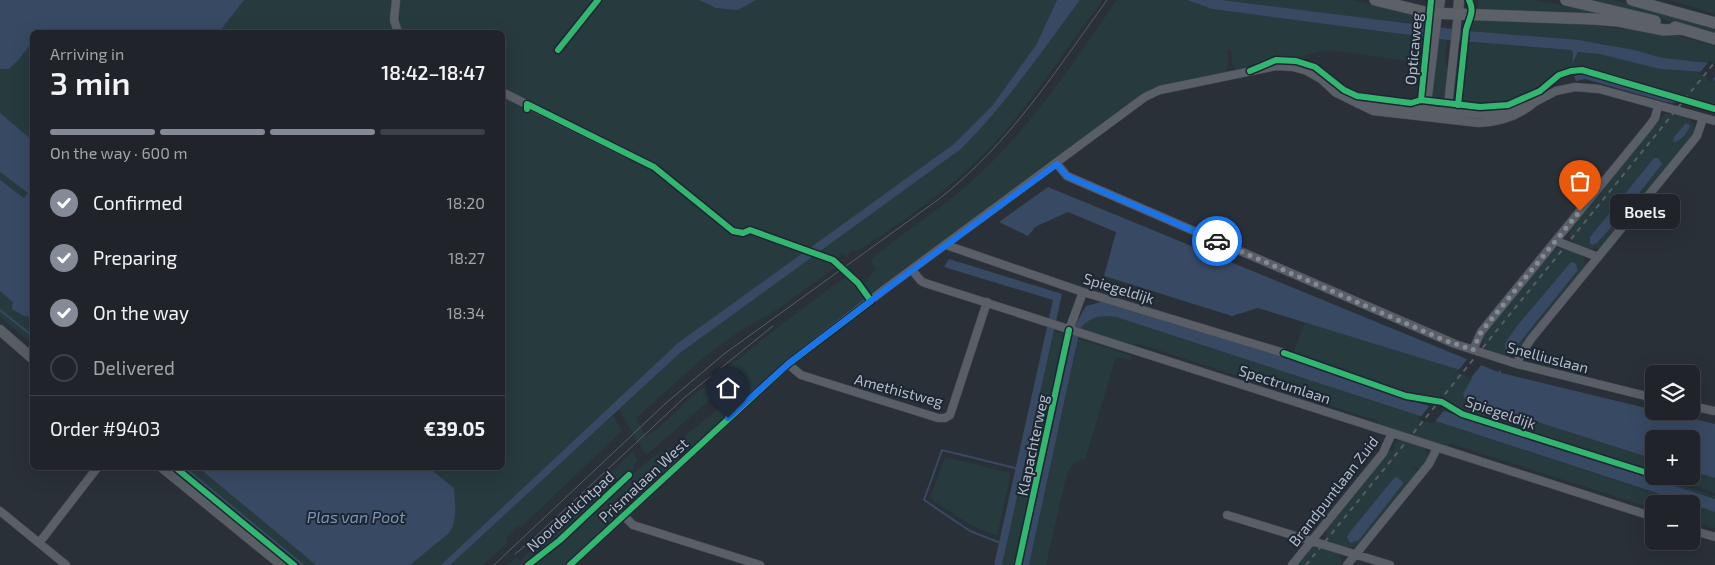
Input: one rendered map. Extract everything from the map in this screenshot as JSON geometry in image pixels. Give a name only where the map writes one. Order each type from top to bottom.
[{"type":"main road","points":[[1375,0],[1438,13],[1458,12],[1593,19],[1618,21],[1664,30],[1682,29]]},
{"type":"main road","points":[[1566,0],[1628,14],[1715,39]]},
{"type":"main road","points":[[1632,0],[1715,23]]},
{"type":"main road","points":[[1660,0],[1677,7],[1687,15]]},
{"type":"street","points":[[396,0],[394,20],[397,30]]},
{"type":"street","name":"Opticaweg","points":[[1426,113],[1440,0]]},
{"type":"street","points":[[1447,116],[1459,0]]},
{"type":"street","name":"Prismalaan West","points":[[570,565],[788,364],[1151,93],[1268,66],[1293,67],[1321,79],[1336,93],[1356,104],[1372,104],[1479,123],[1491,122],[1518,114],[1556,91],[1575,87],[1599,89],[1715,121]]},
{"type":"street","points":[[505,93],[625,153]]},
{"type":"street","points":[[1473,350],[1481,332],[1650,125],[1655,118],[1658,106]]},
{"type":"street","points":[[1517,364],[1521,353],[1531,340],[1696,136],[1703,118]]},
{"type":"street","name":"Snelliuslaan","points":[[1057,164],[1067,176],[1444,340],[1517,364],[1645,396]]},
{"type":"street","points":[[1556,241],[1598,257]]},
{"type":"street","name":"Spiegeldijk","points":[[946,245],[1083,292],[1284,352]]},
{"type":"street","name":"Spectrumlaan","points":[[912,270],[925,283],[1645,515]]},
{"type":"street","points":[[1069,329],[1083,292]]},
{"type":"street","name":"Amethistweg","points":[[788,364],[801,375],[910,410],[944,418],[950,414],[987,302]]},
{"type":"street","points":[[0,330],[30,356]]},
{"type":"street","points":[[1700,408],[1715,411]]},
{"type":"street","name":"Brandpuntlaan Zuid","points":[[1292,565],[1383,453],[1392,433]]},
{"type":"street","points":[[1347,565],[1429,464],[1436,448]]},
{"type":"street","points":[[39,543],[96,470]]},
{"type":"street","points":[[165,470],[282,565]]},
{"type":"street","points":[[0,511],[66,565]]},
{"type":"street","points":[[623,515],[633,525],[760,565]]},
{"type":"street","points":[[1227,515],[1390,565]]},
{"type":"street","points":[[1700,533],[1715,537]]},
{"type":"green space","points":[[0,0],[1057,0],[1036,45],[992,106],[951,149],[678,346],[566,458],[613,415],[622,431],[520,528],[518,526],[505,539],[507,543],[483,565],[296,565],[180,470],[505,470],[505,30],[30,30],[30,342],[0,317]]},
{"type":"green space","points":[[1080,0],[1103,0],[1020,113],[975,163],[928,202],[861,249],[856,251],[853,249],[846,257],[842,253],[838,258],[821,251],[961,149],[1008,96]]},
{"type":"green space","points":[[1117,0],[1187,0],[1212,9],[1423,37],[1421,63],[1329,50],[1305,55],[1304,60],[1290,57],[1278,58],[1236,70],[1232,64],[1231,50],[1228,49],[1228,65],[1225,72],[1156,87],[1148,91],[873,295],[864,283],[876,269],[871,259],[959,192],[987,167],[1040,108]]},
{"type":"green space","points":[[1222,0],[1352,0],[1423,17],[1425,26]]},
{"type":"green space","points":[[1479,0],[1535,0],[1640,21],[1478,9]]},
{"type":"green space","points":[[1585,0],[1613,0],[1640,5],[1715,26],[1715,35],[1633,11]]},
{"type":"green space","points":[[1670,0],[1715,0],[1715,14]]},
{"type":"green space","points":[[1478,17],[1592,25],[1679,36],[1715,46],[1715,68],[1709,63],[1663,58],[1600,43],[1469,31],[1474,19]]},
{"type":"green space","points":[[1440,39],[1447,40],[1445,63],[1448,69],[1444,100],[1432,99]]},
{"type":"green space","points":[[1468,42],[1571,50],[1573,52],[1571,62],[1574,62],[1577,54],[1582,51],[1660,69],[1703,72],[1715,81],[1715,110],[1582,69],[1561,72],[1544,85],[1543,83],[1503,102],[1468,103],[1462,99]]},
{"type":"green space","points":[[1461,43],[1463,43],[1457,101],[1453,100],[1452,97],[1455,69],[1459,64]]},
{"type":"green space","points":[[1666,113],[1688,118],[1695,125],[1694,134],[1602,246],[1593,249],[1583,248],[1571,239],[1569,235],[1572,226],[1659,119]]},
{"type":"green space","points":[[1558,248],[1569,249],[1583,256],[1585,264],[1583,271],[1515,354],[1504,356],[1488,350],[1483,341],[1484,335],[1552,250]]},
{"type":"green space","points":[[813,256],[831,261],[837,266],[778,309],[740,331],[703,358],[636,418],[646,437],[751,348],[848,276],[867,299],[780,365],[690,448],[685,449],[680,445],[681,439],[734,396],[726,386],[646,455],[619,410],[680,353]]},
{"type":"green space","points":[[1100,316],[1116,317],[1661,495],[1645,495],[1645,506],[1449,443],[1448,447],[1377,425],[1378,421],[1136,343],[1134,347],[1080,329],[1090,319]]},
{"type":"green space","points":[[1305,322],[1463,371],[1472,378],[1465,399],[1645,456],[1645,471],[1468,414],[1442,400],[1402,393],[1293,354]]},
{"type":"green space","points":[[1054,331],[1067,335],[1017,565],[1002,565]]},
{"type":"green space","points":[[1070,336],[1073,337],[1022,565],[1020,565]]},
{"type":"green space","points":[[1078,339],[1132,356],[1130,360],[1116,357],[1085,460],[1074,463],[1067,473],[1046,565],[1029,565]]},
{"type":"green space","points":[[1448,407],[1465,416],[1645,474],[1645,476],[1444,411]]},
{"type":"green space","points":[[1398,441],[1423,447],[1426,450],[1428,456],[1420,471],[1414,466],[1412,467],[1419,472],[1359,545],[1347,547],[1327,540],[1325,536],[1328,525],[1390,449],[1393,451],[1395,447],[1393,445]]},
{"type":"green space","points":[[672,447],[680,453],[679,458],[565,565],[531,565],[558,544],[630,476],[656,455]]},
{"type":"green space","points":[[633,451],[637,460],[633,466],[634,468],[556,540],[525,565],[507,565],[517,558],[520,561]]},
{"type":"green space","points":[[945,457],[1011,473],[997,536],[972,526],[930,498]]},
{"type":"green space","points":[[1700,474],[1715,478],[1715,493],[1690,485],[1700,485]]},
{"type":"green space","points":[[1672,485],[1681,485],[1715,496],[1715,499]]},
{"type":"green space","points":[[1700,508],[1715,512],[1715,528],[1700,524]]},
{"type":"green space","points":[[1314,546],[1335,551],[1341,557],[1342,565],[1296,565],[1308,550]]},
{"type":"water","points":[[0,0],[244,0],[221,30],[30,30],[30,45],[20,58],[9,69],[0,69]]},
{"type":"water","points":[[699,0],[756,0],[738,10],[716,8]]},
{"type":"water","points":[[1057,0],[1080,0],[1008,96],[961,149],[680,353],[450,565],[441,565],[678,343],[954,144],[992,106],[1036,45]]},
{"type":"water","points":[[1187,0],[1222,0],[1469,31],[1579,40],[1634,50],[1663,58],[1709,63],[1715,68],[1715,81],[1703,72],[1660,69],[1599,54],[1578,52],[1572,64],[1573,52],[1571,50],[1447,40],[1212,9]]},
{"type":"water","points":[[1582,74],[1675,100],[1676,102],[1666,102],[1585,79],[1576,81],[1574,76]]},
{"type":"water","points":[[0,113],[30,138],[30,317],[24,316],[12,309],[13,302],[0,291],[0,180],[24,198],[28,193],[0,172]]},
{"type":"water","points":[[1686,123],[1690,125],[1686,133],[1681,139],[1673,142],[1674,137]]},
{"type":"water","points":[[1654,158],[1658,158],[1662,164],[1622,215],[1597,243],[1592,245],[1590,237]]},
{"type":"water","points":[[1048,187],[1498,372],[1499,370],[1501,373],[1645,408],[1645,420],[1698,420],[1715,424],[1715,478],[1700,474],[1700,430],[1645,430],[1645,456],[1465,399],[1463,394],[1472,378],[1463,371],[1258,308],[1232,316],[1104,276],[1116,232],[1068,212],[1035,227],[1028,236],[999,222]]},
{"type":"water","points":[[949,259],[1062,294],[1002,565],[994,565],[1053,300],[944,267]]},
{"type":"water","points":[[1571,262],[1577,264],[1578,270],[1516,347],[1508,350],[1505,349],[1505,343],[1517,326]]},
{"type":"water","points":[[1101,302],[1249,345],[1404,398],[1645,476],[1645,485],[1672,485],[1715,499],[1715,512],[1700,507],[1700,495],[1663,495],[1116,317],[1101,316],[1088,321],[1080,329],[1029,565],[1022,565],[1075,325],[1086,306]]},
{"type":"water","name":"Plas van Poot","points":[[201,470],[432,470],[454,488],[455,512],[452,528],[449,533],[410,565],[316,565]]},
{"type":"water","points":[[1397,477],[1403,482],[1402,485],[1359,540],[1350,543],[1347,537],[1350,532],[1394,478]]},
{"type":"pier","points":[[1710,60],[1715,65],[1715,77],[1711,82],[1702,74],[1699,74]]},
{"type":"pier","points":[[1469,357],[1483,363],[1469,380],[1469,377],[1457,372]]},
{"type":"pier","points":[[1431,404],[1445,409],[1433,424],[1419,419]]},
{"type":"waterway","points":[[0,310],[30,334]]},
{"type":"waterway","points":[[998,542],[970,531],[924,500],[942,450],[1015,468]]},
{"type":"waterway","points":[[187,470],[303,565]]},
{"type":"tram line","points":[[494,565],[666,403],[724,354],[939,199],[964,177],[988,154],[1030,106],[1107,0]]},
{"type":"tram line","points":[[515,554],[685,397],[773,326]]},
{"type":"railway","points":[[1306,565],[1715,62]]},
{"type":"cycle path","points":[[558,50],[598,0]]},
{"type":"cycle path","points":[[1421,100],[1431,0]]},
{"type":"cycle path","points":[[1458,105],[1466,30],[1471,15],[1469,0]]},
{"type":"cycle path","points":[[1250,71],[1276,60],[1296,61],[1315,67],[1344,90],[1357,96],[1411,103],[1421,100],[1480,107],[1508,105],[1540,91],[1559,75],[1582,70],[1715,109]]},
{"type":"cycle path","points":[[527,109],[527,104],[654,167],[733,231],[743,233],[750,230],[833,260],[858,283],[871,301],[788,364],[570,565]]},
{"type":"cycle path","name":"Klapachterweg","points":[[1018,565],[1069,330]]},
{"type":"cycle path","points":[[1284,353],[1406,396],[1442,402],[1462,414],[1645,472]]},
{"type":"cycle path","points":[[178,470],[294,565]]},
{"type":"cycle path","name":"Noorderlichtpad","points":[[528,565],[560,540],[629,475]]},
{"type":"way so far","points":[[1217,241],[1444,340],[1473,350],[1481,332],[1580,211]]},
{"type":"place","name":"Boels","points":[[1580,211]]},
{"type":"route","points":[[728,418],[788,364],[885,290],[1057,164],[1067,176],[1217,241]]}]
